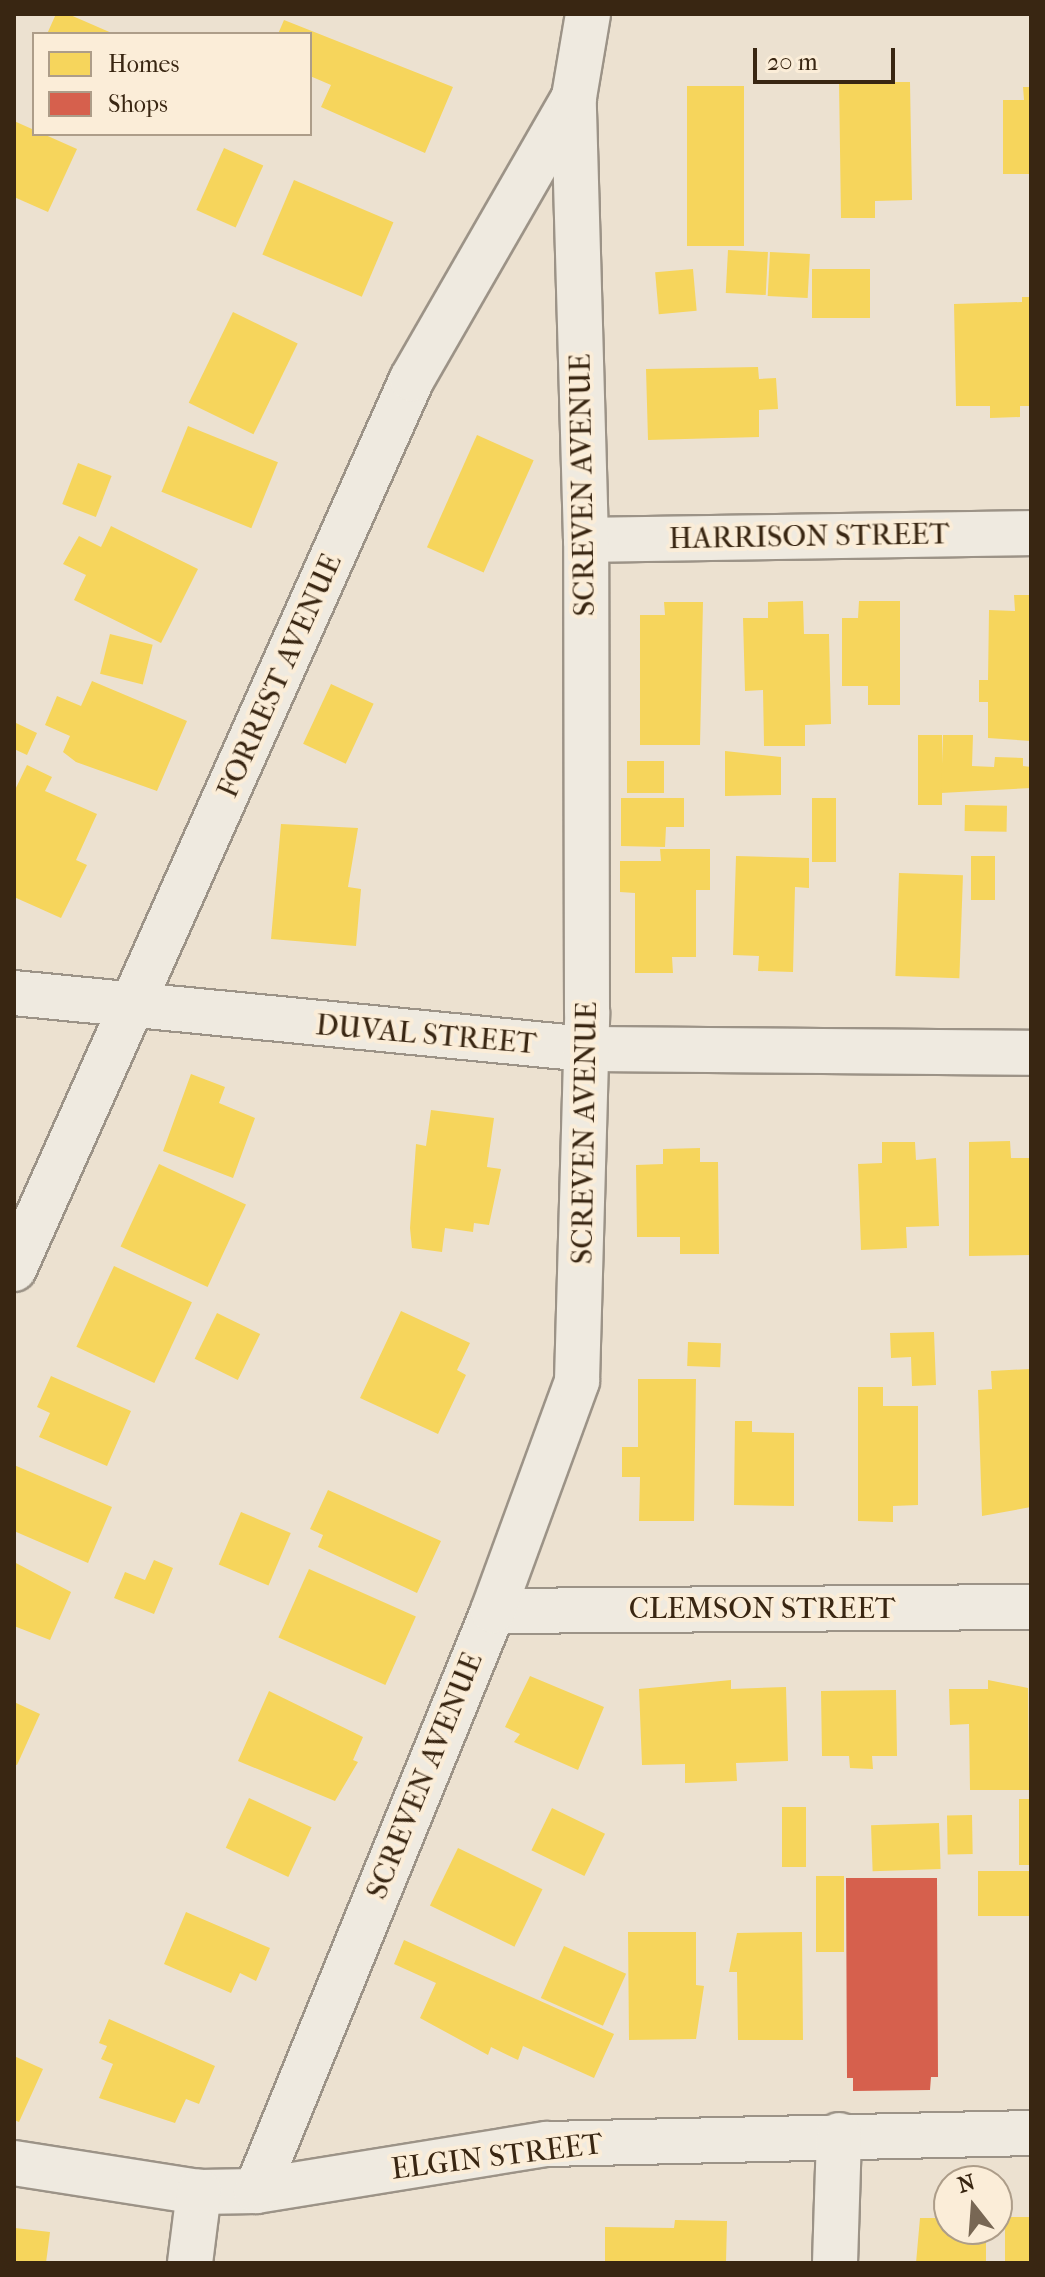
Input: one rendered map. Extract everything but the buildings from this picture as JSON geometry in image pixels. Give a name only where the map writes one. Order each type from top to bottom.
[{"type":"street","name":"SCREVEN AVENUE","points":[[256,2191],[493,1611],[577,1381],[586,1049],[586,540],[574,97],[588,14]]},
{"type":"street","name":"FORREST AVENUE","points":[[14,1269],[412,379],[574,97]]},
{"type":"street","name":"HARRISON STREET","points":[[586,540],[1031,533]]},
{"type":"street","name":"DUVAL STREET","points":[[14,993],[131,1007],[586,1049],[1031,1053]]},
{"type":"street","name":"CLEMSON STREET","points":[[493,1611],[1031,1607]]},
{"type":"street","name":"ELGIN STREET","points":[[14,2163],[199,2192],[256,2191],[547,2144],[1031,2133]]},
{"type":"street","points":[[835,2263],[839,2135]]},
{"type":"street","points":[[190,2263],[199,2192]]}]
